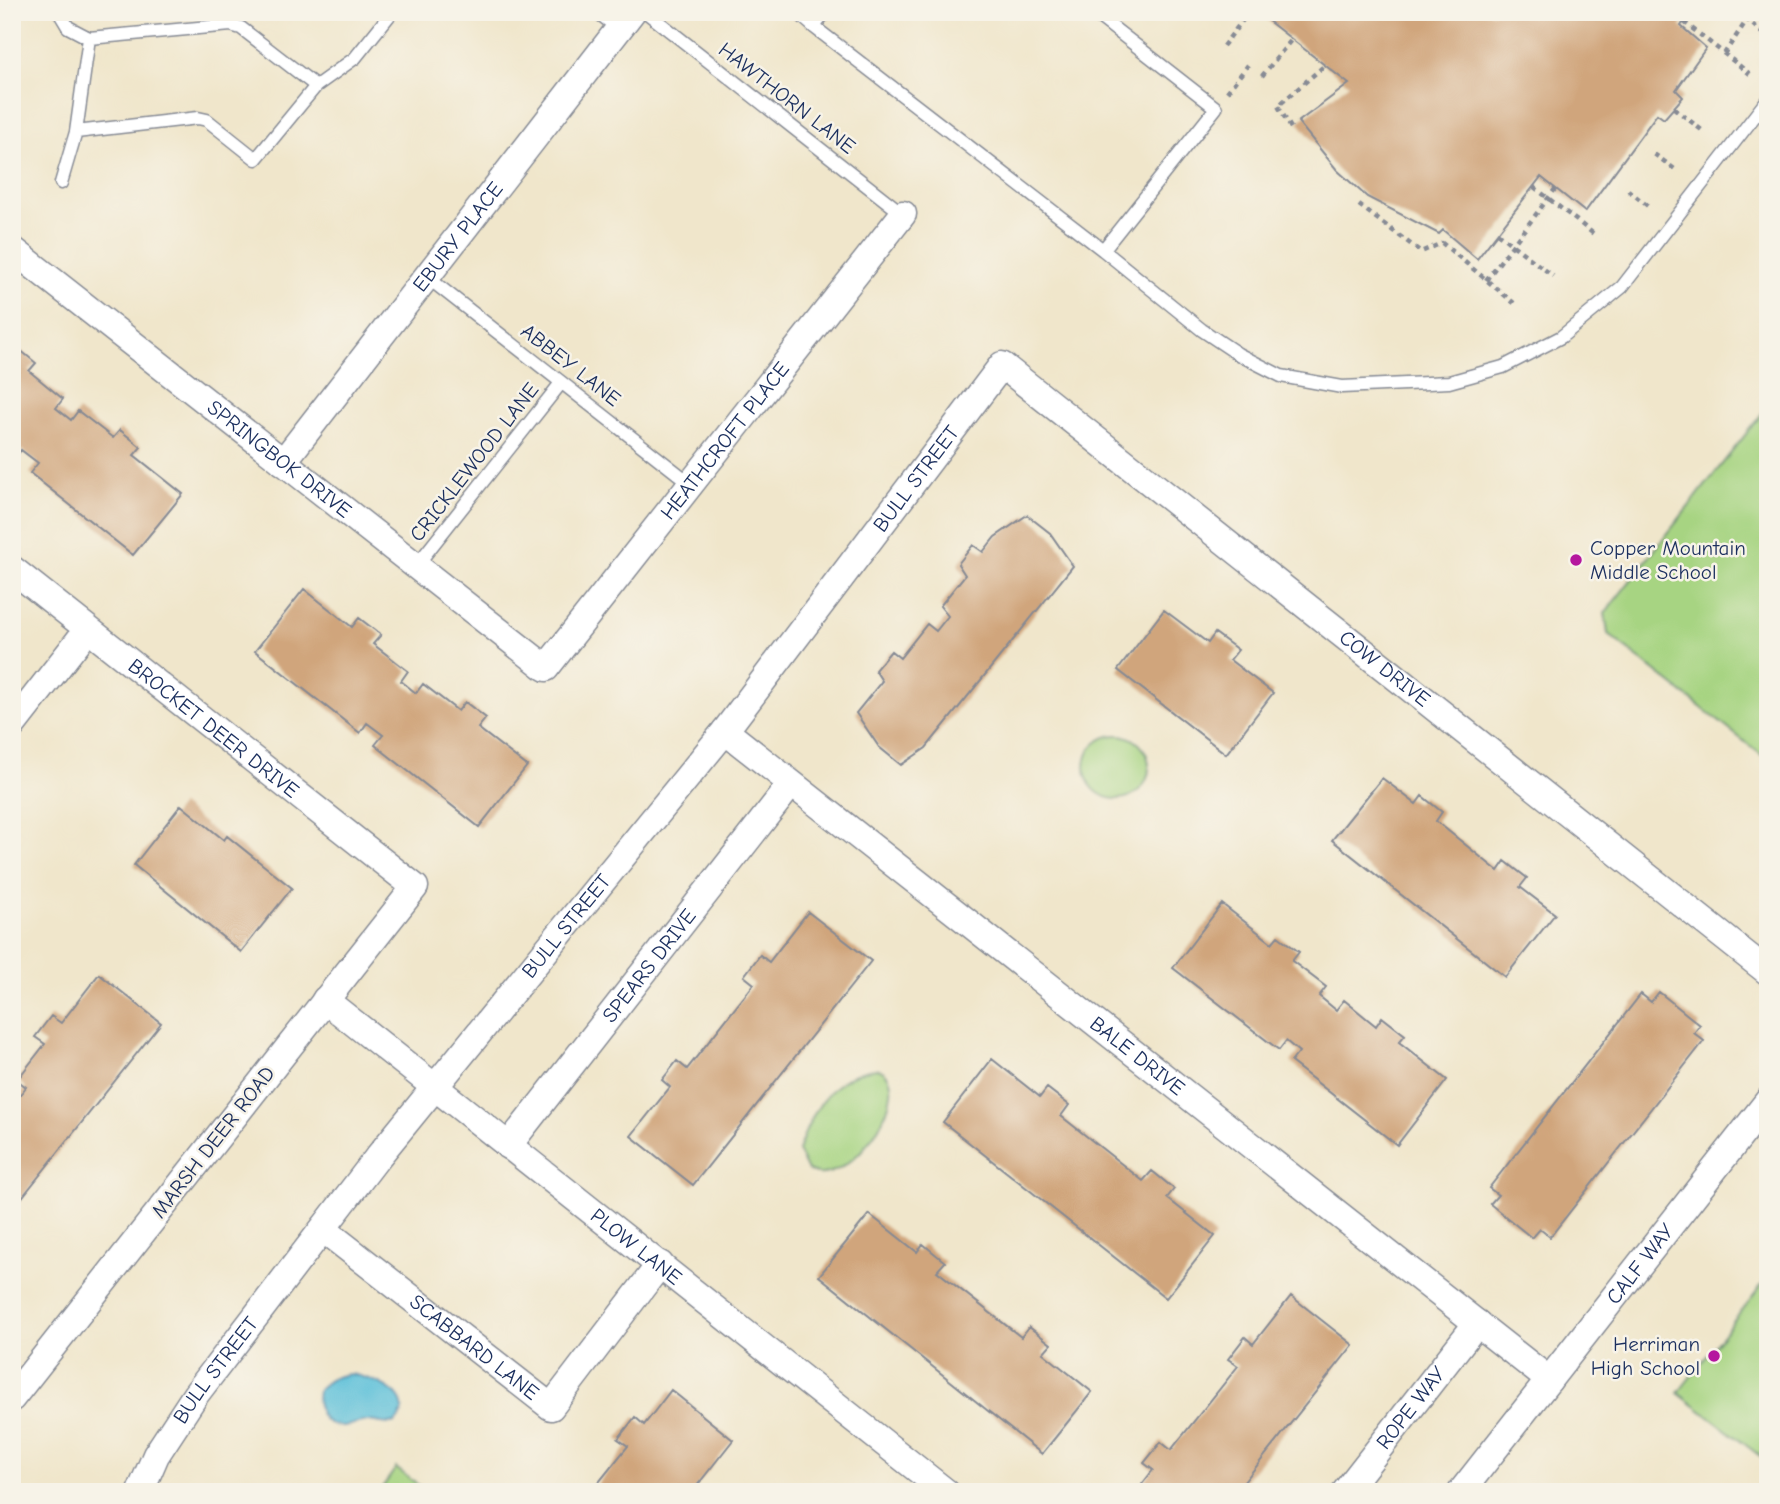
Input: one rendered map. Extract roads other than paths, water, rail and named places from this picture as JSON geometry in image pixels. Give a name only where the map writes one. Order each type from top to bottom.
[{"type":"street","name":"EBURY PLACE","points":[[283,462],[626,21]]},
{"type":"street","name":"HEATHCROFT PLACE","points":[[547,668],[903,214]]},
{"type":"street","name":"SPRINGBOK DRIVE","points":[[12,249],[547,668]]},
{"type":"street","name":"BULL STREET","points":[[140,1492],[156,1455],[176,1422],[323,1229],[724,731],[1002,365]]},
{"type":"street","name":"COW DRIVE","points":[[1002,365],[1768,972]]},
{"type":"street","name":"BROCKET DEER DRIVE","points":[[12,569],[415,887]]},
{"type":"street","points":[[12,726],[87,630]]},
{"type":"street","name":"BALE DRIVE","points":[[724,731],[1549,1380]]},
{"type":"street","name":"SPEARS DRIVE","points":[[508,1146],[791,784]]},
{"type":"street","name":"MARSH DEER ROAD","points":[[12,1398],[415,887]]},
{"type":"street","name":"PLOW LANE","points":[[325,1000],[946,1492]]},
{"type":"street","name":"CALF WAY","points":[[1461,1492],[1768,1101]]},
{"type":"street","name":"SCABBARD LANE","points":[[323,1229],[551,1407],[660,1264]]},
{"type":"street","name":"ROPE WAY","points":[[1345,1492],[1477,1323]]},
{"type":"lane","points":[[59,12],[68,27],[89,38],[231,25],[241,28],[316,86]]},
{"type":"lane","points":[[76,132],[198,118],[207,120],[256,159],[316,86],[355,58],[392,12]]},
{"type":"lane","points":[[597,12],[626,21]]},
{"type":"lane","name":"HAWTHORN LANE","points":[[646,12],[903,214]]},
{"type":"lane","points":[[797,12],[1202,330],[1238,354],[1281,376],[1342,387],[1449,382],[1503,367],[1561,337],[1622,287],[1768,99]]},
{"type":"lane","points":[[814,27],[825,12]]},
{"type":"lane","points":[[1093,12],[1216,108],[1103,250]]},
{"type":"lane","points":[[61,183],[76,132],[89,38]]},
{"type":"lane","name":"ABBEY LANE","points":[[427,277],[691,484]]},
{"type":"lane","name":"CRICKLEWOOD LANE","points":[[416,566],[561,383]]},
{"type":"water","points":[[351,1374],[381,1384],[398,1397],[402,1405],[395,1423],[368,1421],[341,1426],[324,1419],[319,1409],[318,1390],[333,1379]]},
{"type":"place","name":"Copper Mountain Middle School","points":[[1576,560]]},
{"type":"place","name":"Herriman High School","points":[[1714,1356]]}]
